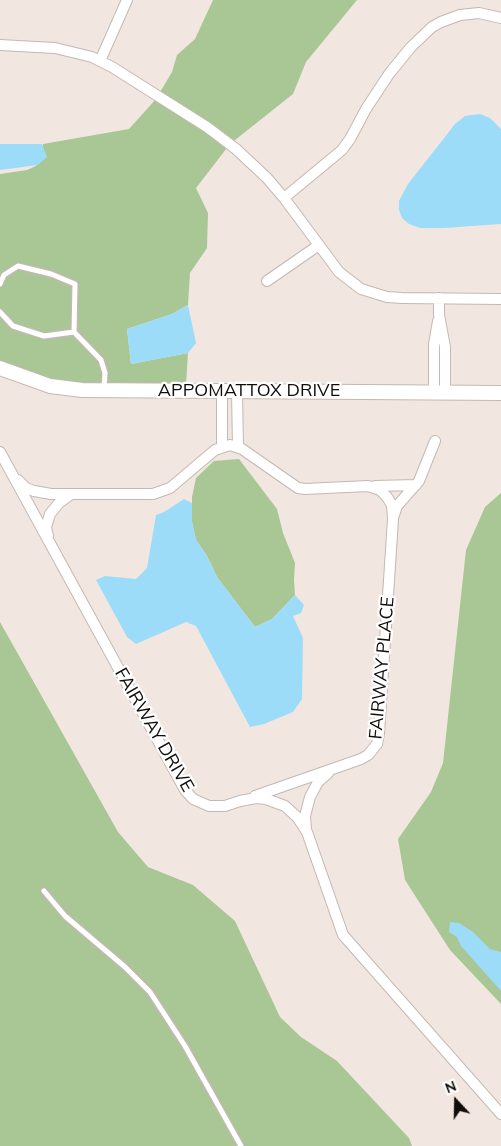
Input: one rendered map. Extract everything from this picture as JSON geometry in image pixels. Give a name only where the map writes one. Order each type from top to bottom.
[{"type":"street","points":[[100,61],[127,0]]},
{"type":"street","points":[[284,198],[342,150],[389,74],[411,47],[432,27],[460,15],[479,13],[501,18]]},
{"type":"street","points":[[0,45],[62,49],[100,61],[218,135],[256,167],[284,198],[339,272],[361,289],[387,297],[501,298]]},
{"type":"street","points":[[267,281],[319,245]]},
{"type":"street","points":[[439,298],[439,316],[434,344],[439,392]]},
{"type":"street","name":"APPOMATTOX DRIVE","points":[[0,368],[63,389],[501,393]]},
{"type":"street","points":[[222,391],[222,447]]},
{"type":"street","points":[[237,391],[238,446]]},
{"type":"street","points":[[394,518],[398,506],[422,475],[435,441]]},
{"type":"street","points":[[12,473],[20,484],[34,491],[70,495],[153,494],[170,488],[215,450],[222,447],[238,446],[298,488],[416,485]]},
{"type":"street","name":"FAIRWAY DRIVE","points":[[0,452],[185,790],[193,799],[209,806],[226,806],[240,801],[266,798],[284,806],[297,816],[307,832],[343,935],[501,1114]]},
{"type":"street","name":"FAIRWAY PLACE","points":[[240,801],[362,760],[379,740],[394,518],[392,505],[387,497],[380,490],[368,486]]},
{"type":"street","points":[[49,542],[46,527],[50,514],[58,503],[70,495]]},
{"type":"street","points":[[307,832],[306,812],[314,788],[323,777],[340,766]]},
{"type":"lane","points":[[0,284],[4,275],[18,266],[51,274],[75,284],[74,332],[101,360],[105,373],[104,390]]},
{"type":"lane","points":[[0,312],[13,326],[44,336],[74,332]]},
{"type":"lane","points":[[44,891],[65,916],[125,967],[150,992],[185,1046],[241,1146]]},
{"type":"green space","points":[[213,0],[357,0],[306,62],[293,94],[230,144],[196,188],[208,213],[207,248],[190,273],[188,305],[172,314],[127,329],[131,364],[188,353],[186,385],[63,384],[0,362],[0,174],[27,170],[36,166],[42,154],[43,144],[129,129],[156,99],[172,72],[177,55],[195,39]]},
{"type":"green space","points":[[239,459],[277,509],[283,533],[295,563],[295,595],[272,619],[255,627],[217,577],[207,556],[196,540],[192,522],[192,497],[196,478],[214,461]]},
{"type":"green space","points":[[501,493],[501,1004],[450,950],[405,880],[398,839],[431,792],[443,763],[466,550],[485,507]]},
{"type":"green space","points":[[0,622],[118,832],[148,867],[193,885],[235,921],[280,1017],[301,1037],[337,1061],[409,1138],[412,1146],[0,1146]]},
{"type":"water","points":[[480,114],[490,118],[501,129],[501,224],[420,228],[409,224],[402,218],[399,210],[399,201],[408,184],[455,124],[465,116]]},
{"type":"water","points":[[0,144],[42,144],[47,157],[38,165],[0,170]]},
{"type":"water","points":[[188,305],[196,343],[188,353],[131,364],[127,329],[172,314]]},
{"type":"water","points":[[184,499],[192,503],[192,522],[196,540],[207,556],[217,577],[255,627],[272,619],[295,595],[304,605],[301,613],[293,616],[303,638],[302,699],[293,712],[264,724],[250,727],[196,626],[186,622],[136,644],[127,637],[96,580],[105,576],[136,579],[147,568],[156,515]]},
{"type":"water","points":[[450,922],[459,923],[473,932],[490,949],[501,952],[501,991],[461,946],[457,937],[449,932]]}]
